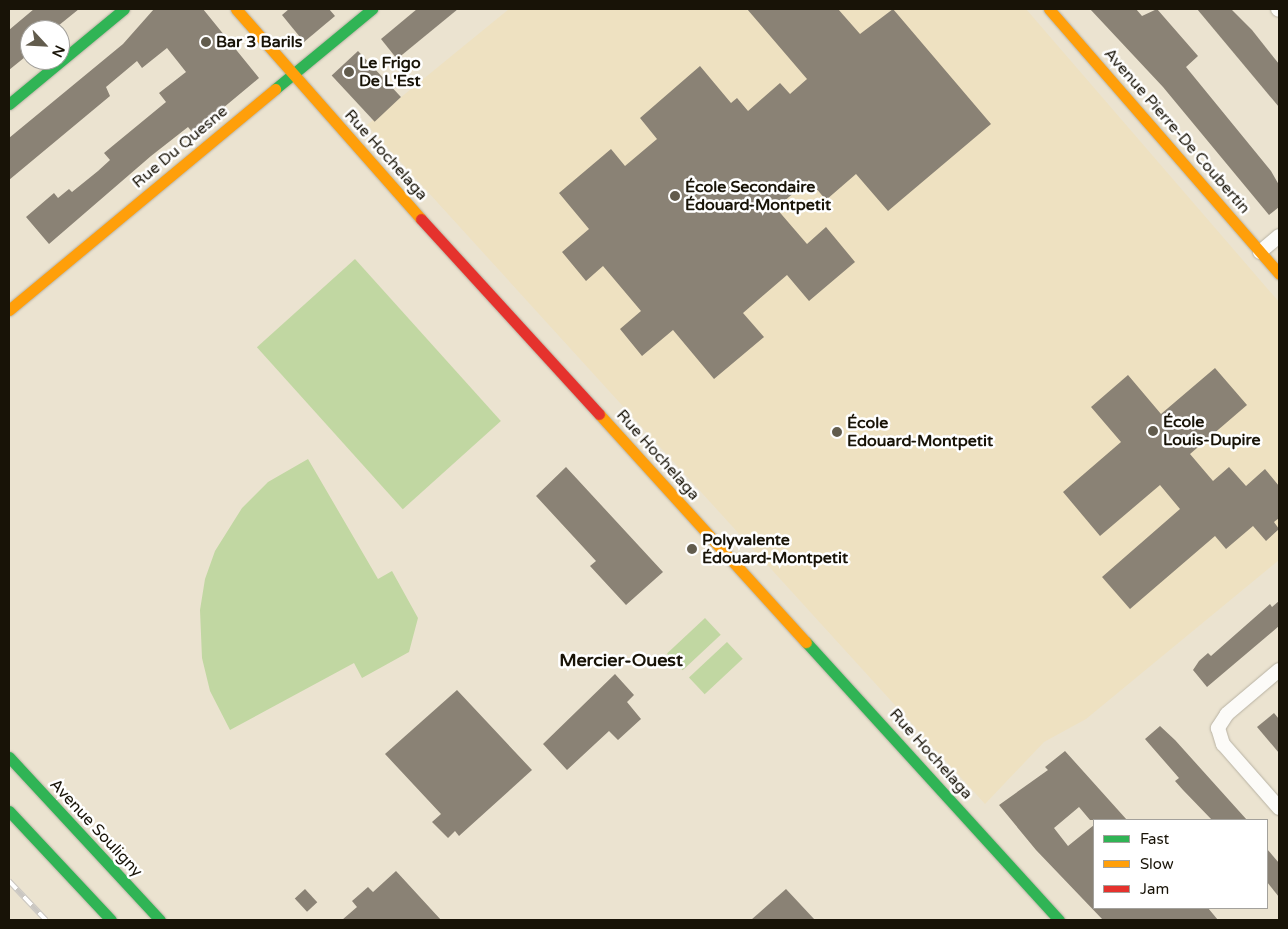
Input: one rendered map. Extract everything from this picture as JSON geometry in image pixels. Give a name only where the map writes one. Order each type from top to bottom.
[{"type":"main road","points":[[9,104],[124,9]]},
{"type":"main road","name":"Rue Hochelaga","points":[[236,9],[292,75],[1060,920]]},
{"type":"main road","name":"Rue Du Quesne","points":[[9,310],[372,9]]},
{"type":"main road","name":"Avenue Pierre-De Coubertin","points":[[1049,9],[1279,274]]},
{"type":"main road","name":"Avenue Souligny","points":[[9,757],[160,920]]},
{"type":"main road","points":[[9,811],[111,920]]},
{"type":"street","points":[[1260,252],[1279,236]]},
{"type":"street","points":[[1279,670],[1227,714],[1218,728],[1224,744],[1279,808]]},
{"type":"shaded area","name":"École Edouard-Montpetit","points":[[509,9],[1026,9],[1279,302],[1279,560],[1086,719],[1044,742],[985,804],[367,125]]},
{"type":"green space","points":[[355,259],[501,421],[403,509],[257,347]]},
{"type":"green space","points":[[308,459],[378,579],[392,571],[418,618],[409,652],[362,678],[354,663],[230,730],[210,691],[202,658],[200,610],[205,579],[215,551],[242,508],[268,482]]},
{"type":"green space","points":[[705,618],[721,635],[683,670],[667,653]]},
{"type":"green space","points":[[727,642],[743,659],[705,694],[689,677]]},
{"type":"building","points":[[34,9],[79,9],[65,20],[21,20]]},
{"type":"building","points":[[154,9],[203,9],[259,78],[193,133],[188,127],[151,156],[49,244],[26,217],[54,193],[58,198],[69,189],[72,192],[98,171],[110,160],[104,153],[166,102],[159,93],[186,72],[167,48],[142,68],[137,61],[106,87],[110,96],[9,180],[9,138],[123,44]]},
{"type":"building","points":[[289,9],[329,9],[335,16],[304,42],[282,15]]},
{"type":"building","points":[[417,9],[458,9],[397,59],[381,39]]},
{"type":"building","name":"École Secondaire Édouard-Montpetit","points":[[747,9],[838,9],[860,34],[893,9],[991,124],[888,211],[856,174],[826,200],[809,180],[776,208],[807,244],[826,227],[855,262],[809,301],[787,275],[743,313],[764,337],[714,379],[673,330],[642,356],[620,329],[641,311],[603,266],[586,281],[562,252],[589,229],[559,193],[611,149],[625,166],[657,139],[640,118],[700,66],[731,103],[737,98],[748,111],[780,83],[790,94],[807,79]]},
{"type":"building","points":[[1090,9],[1136,9],[1142,16],[1157,9],[1198,56],[1186,67],[1271,171],[1279,185],[1279,207],[1269,215],[1163,87]]},
{"type":"building","points":[[1197,9],[1231,9],[1252,30],[1279,64],[1279,107]]},
{"type":"building","points":[[20,21],[20,61],[9,70],[9,30]]},
{"type":"building","points":[[358,51],[401,97],[375,122],[332,76]]},
{"type":"building","points":[[1215,368],[1247,405],[1190,454],[1213,481],[1229,467],[1246,486],[1265,469],[1279,486],[1279,518],[1274,522],[1279,529],[1266,541],[1253,526],[1226,549],[1215,536],[1130,609],[1102,577],[1180,509],[1160,485],[1100,536],[1063,492],[1121,442],[1091,407],[1128,375],[1161,414]]},
{"type":"building","points":[[566,467],[663,572],[626,605],[590,566],[596,561],[536,496]]},
{"type":"building","points":[[1279,601],[1279,626],[1207,687],[1193,670],[1199,661],[1208,653],[1211,656],[1270,604],[1272,607]]},
{"type":"building","points":[[615,674],[634,695],[627,702],[641,719],[618,740],[609,731],[567,770],[543,744]]},
{"type":"building","points":[[457,690],[532,770],[459,836],[455,831],[448,838],[432,822],[441,814],[385,754]]},
{"type":"building","points":[[1274,713],[1279,719],[1279,753],[1257,727]]},
{"type":"building","points":[[1160,726],[1246,819],[1211,819],[1175,781],[1179,778],[1145,739]]},
{"type":"building","points":[[1065,751],[1126,819],[1090,820],[1079,807],[1054,828],[1068,846],[1093,826],[1093,909],[1209,909],[1218,920],[1103,920],[1036,850],[999,805],[1048,770],[1045,767]]},
{"type":"building","points":[[1268,850],[1279,863],[1279,897],[1268,883]]},
{"type":"building","points":[[396,871],[441,920],[342,920],[357,907],[352,901],[368,887],[373,892]]},
{"type":"building","points":[[305,889],[317,902],[307,912],[295,899]]},
{"type":"building","points":[[786,889],[815,920],[751,920]]},
{"type":"railway","points":[[9,881],[46,920]]},
{"type":"traffic: fast","points":[[9,104],[124,9]]},
{"type":"traffic: fast","points":[[275,89],[372,9]]},
{"type":"traffic: fast","points":[[806,642],[1059,920]]},
{"type":"traffic: fast","points":[[9,757],[160,920]]},
{"type":"traffic: fast","points":[[9,811],[111,920]]},
{"type":"traffic: slow","points":[[236,9],[421,219]]},
{"type":"traffic: slow","points":[[1049,9],[1279,274]]},
{"type":"traffic: slow","points":[[9,310],[275,89]]},
{"type":"traffic: slow","points":[[599,414],[806,642]]},
{"type":"traffic: jam","points":[[421,219],[599,414]]},
{"type":"place","name":"Bar 3 Barils","points":[[206,42]]},
{"type":"place","name":"Le Frigo De L'Est","points":[[349,72]]},
{"type":"place","name":"École Secondaire Édouard-Montpetit","points":[[675,196]]},
{"type":"place","name":"École Louis-Dupire","points":[[1153,431]]},
{"type":"place","name":"École Edouard-Montpetit","points":[[837,432]]},
{"type":"place","name":"Polyvalente Édouard-Montpetit","points":[[692,549]]},
{"type":"district","name":"Mercier-Ouest","points":[[621,660]]}]
